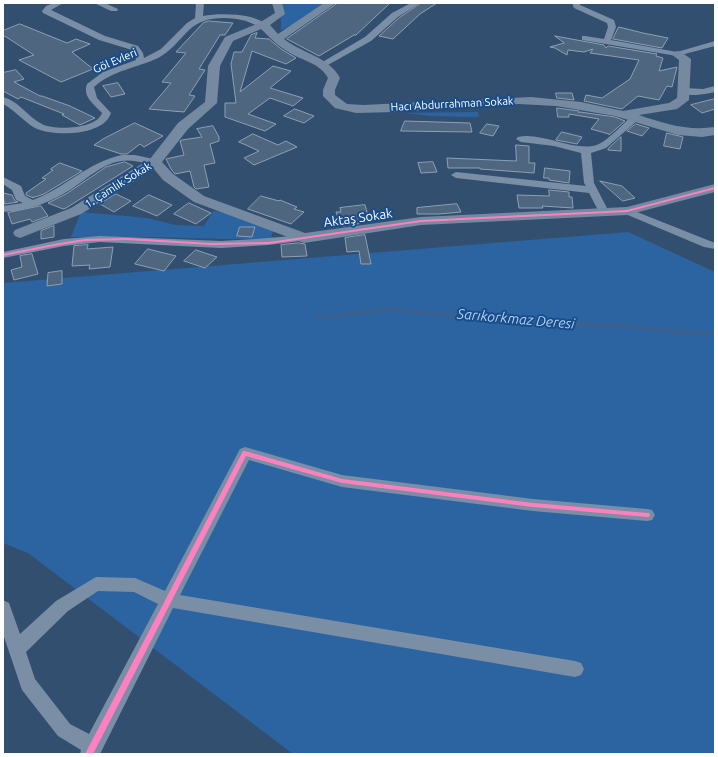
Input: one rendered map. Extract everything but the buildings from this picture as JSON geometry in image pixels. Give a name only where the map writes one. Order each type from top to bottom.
[{"type":"street","points":[[59,3],[46,11],[102,38],[136,48],[139,53],[140,62]]},
{"type":"street","points":[[98,3],[114,10]]},
{"type":"street","points":[[200,3],[199,19],[226,17],[245,19],[263,25],[277,39],[296,53],[323,64],[368,39],[395,15],[416,3]]},
{"type":"street","points":[[263,25],[280,14],[277,3]]},
{"type":"street","points":[[277,39],[331,3]]},
{"type":"street","points":[[576,3],[577,6],[611,22],[612,27],[607,42]]},
{"type":"street","name":"Göl Evleri","points":[[3,100],[14,106],[38,126],[51,130],[67,131],[94,126],[105,119],[107,113],[93,100],[90,94],[90,86],[94,81],[163,52],[175,42],[192,23],[199,19]]},
{"type":"street","name":"1. Çamlık Sokak","points":[[20,233],[76,211],[155,162],[183,126],[211,103],[214,66],[229,39],[263,25]]},
{"type":"street","points":[[585,38],[677,54],[685,59],[683,100],[673,106],[623,114]]},
{"type":"street","points":[[677,54],[715,43]]},
{"type":"street","name":"Hacı Abdurrahman Sokak","points":[[323,64],[331,72],[334,78],[329,90],[329,96],[342,106],[368,109],[465,102],[542,100],[623,114],[692,134],[715,131]]},
{"type":"street","points":[[683,91],[703,92],[715,89]]},
{"type":"street","points":[[521,139],[554,143],[586,151],[603,146],[635,118]]},
{"type":"street","points":[[586,151],[589,183],[604,212]]},
{"type":"street","points":[[3,209],[12,209],[32,204],[68,187],[86,172],[106,162],[123,158],[155,162],[168,177],[199,199],[304,238]]},
{"type":"street","points":[[456,175],[592,190]]},
{"type":"street","points":[[3,180],[17,188],[20,198],[32,204]]},
{"type":"street","name":"Aktaş Sokak","points":[[3,255],[85,240],[128,239],[210,244],[269,242],[304,238],[359,228],[422,221],[627,211],[715,188]]},
{"type":"street","points":[[627,211],[708,245],[715,246]]},
{"type":"street","points":[[3,608],[28,684],[64,730],[91,751],[245,453],[342,481],[533,505],[647,515]]},
{"type":"street","points":[[17,649],[35,630],[62,606],[96,584],[135,585],[168,600],[575,669]]},
{"type":"shaded area","points":[[278,3],[327,3],[291,26],[281,30],[281,9]]},
{"type":"shaded area","points":[[478,112],[479,117],[431,116],[405,113]]},
{"type":"shaded area","points":[[213,211],[223,212],[273,230],[271,239],[71,237],[81,212],[147,218],[175,225],[204,226]]},
{"type":"shaded area","points":[[628,232],[715,272],[715,754],[293,754],[28,553],[3,543],[3,283]]},
{"type":"waterway","name":"Sarıkorkmaz Deresi","points":[[317,316],[341,315],[387,309],[508,320],[625,326],[715,335]]},
{"type":"cycle path","points":[[3,255],[85,240],[128,239],[210,244],[269,243],[421,221],[627,211],[715,188]]},
{"type":"cycle path","points":[[89,754],[245,453],[342,481],[533,505],[647,515]]}]
